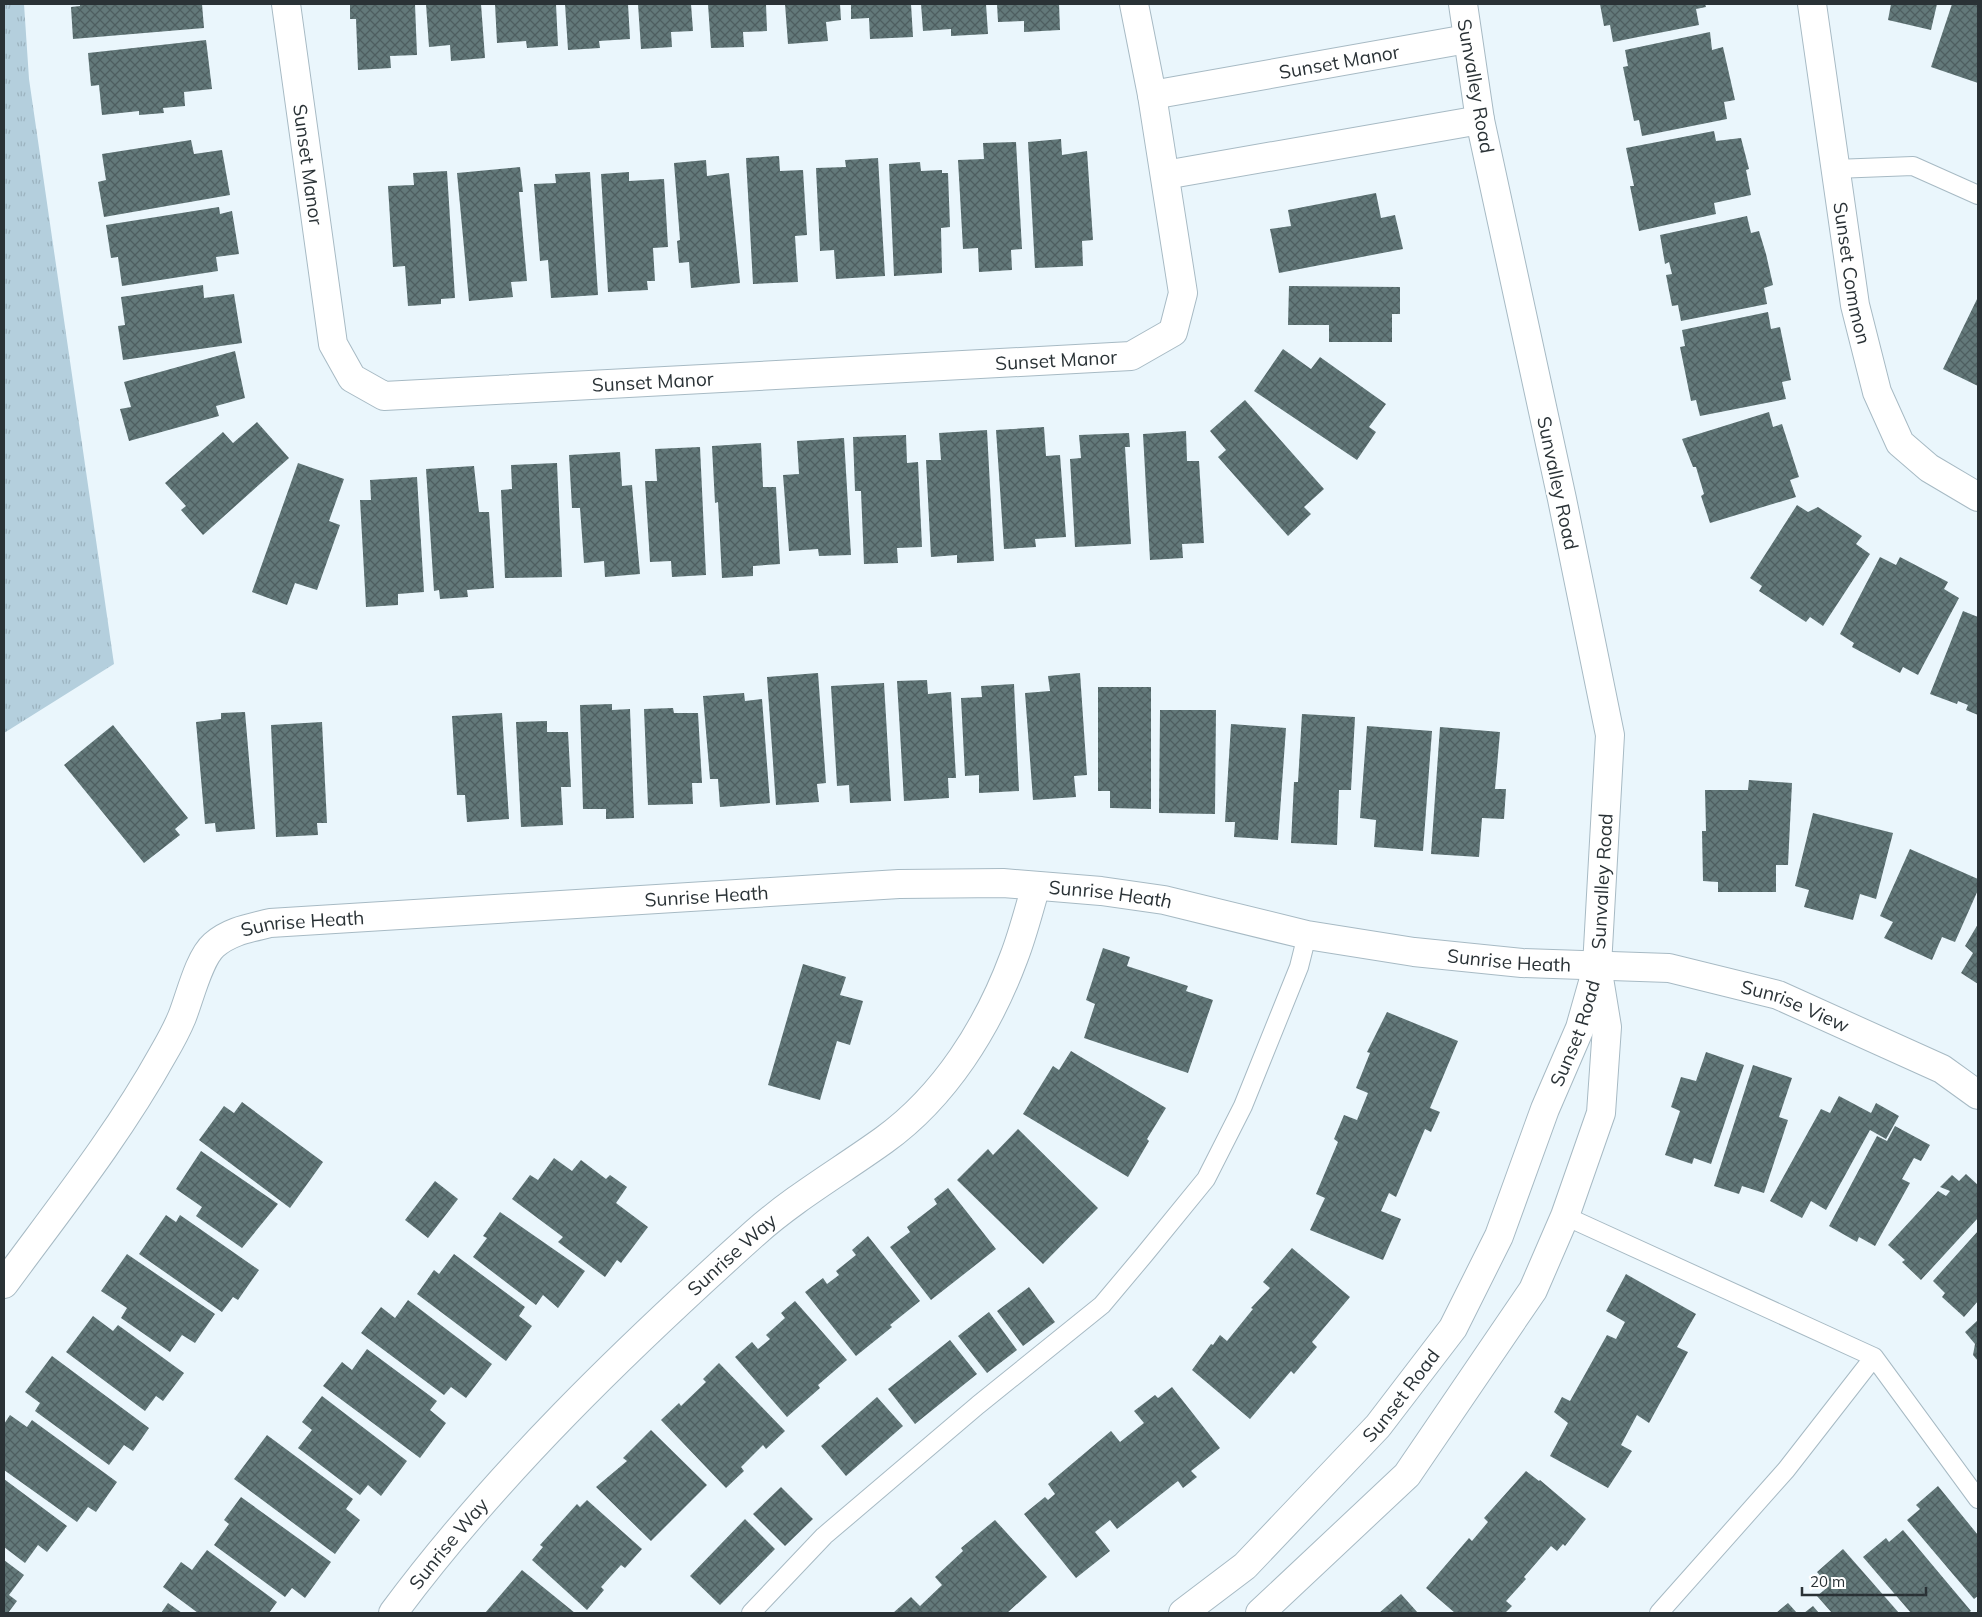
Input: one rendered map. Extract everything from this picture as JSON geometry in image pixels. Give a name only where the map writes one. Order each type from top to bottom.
[{"type":"street","name":"Sunset Manor","points":[[286,4],[333,344],[352,378],[384,396],[1131,356],[1173,332],[1183,293],[1152,95],[1134,4]]},
{"type":"street","name":"Sunvalley Road","points":[[1462,4],[1480,120],[1562,499],[1610,735],[1597,966]]},
{"type":"street","name":"Sunset Common","points":[[1812,4],[1855,305],[1877,392],[1900,442],[1929,468],[1978,497]]},
{"type":"street","name":"Sunset Manor","points":[[1152,95],[1467,39]]},
{"type":"street","points":[[1165,175],[1480,120]]},
{"type":"street","name":"Sunrise Heath","points":[[4,1284],[97,1157],[137,1098],[181,1019],[202,965],[213,946],[236,931],[270,923],[900,884],[1003,883],[1101,891],[1164,900],[1307,935],[1465,958],[1522,963],[1597,966]]},
{"type":"street","name":"Sunrise Way","points":[[393,1613],[464,1525],[608,1372],[757,1231],[829,1177],[886,1139],[936,1092],[961,1060],[988,1016],[1014,957],[1036,886]]},
{"type":"street","name":"Sunrise View","points":[[1597,966],[1669,968],[1778,994],[1942,1069],[1978,1095]]},
{"type":"street","name":"Sunset Road","points":[[1260,1613],[1408,1475],[1533,1290],[1565,1216],[1601,1112],[1607,1027],[1597,966]]},
{"type":"street","name":"Sunset Road","points":[[1183,1613],[1244,1566],[1378,1426],[1453,1328],[1499,1236],[1545,1109],[1580,1028],[1597,966]]},
{"type":"lane","points":[[1835,168],[1913,166],[1978,195]]},
{"type":"lane","points":[[751,1613],[824,1536],[978,1405],[1102,1305],[1144,1255],[1206,1179],[1243,1106],[1296,976],[1307,935]]},
{"type":"lane","points":[[1565,1216],[1874,1357],[1978,1499]]},
{"type":"lane","points":[[1659,1613],[1786,1470],[1874,1357]]},
{"type":"green space","points":[[4,4],[24,4],[29,79],[114,664],[4,733]]},
{"type":"building","points":[[80,4],[202,4],[204,28],[73,39],[71,7],[80,6]]},
{"type":"building","points":[[350,4],[415,4],[417,55],[390,56],[391,68],[358,70],[356,19],[350,19]]},
{"type":"building","points":[[426,4],[481,4],[485,58],[451,61],[450,45],[429,47]]},
{"type":"building","points":[[495,4],[556,4],[558,46],[527,48],[526,41],[497,43]]},
{"type":"building","points":[[565,4],[628,4],[630,39],[599,41],[600,48],[568,50]]},
{"type":"building","points":[[638,4],[691,4],[693,31],[671,32],[672,47],[641,49]]},
{"type":"building","points":[[708,4],[766,4],[767,31],[743,32],[744,47],[711,48]]},
{"type":"building","points":[[785,4],[840,4],[841,20],[826,22],[828,41],[788,44]]},
{"type":"building","points":[[851,4],[911,4],[913,37],[870,39],[869,18],[851,19]]},
{"type":"building","points":[[921,4],[986,4],[988,34],[951,36],[951,29],[923,31]]},
{"type":"building","points":[[997,4],[1059,4],[1060,30],[1024,32],[1024,21],[998,22]]},
{"type":"building","points":[[1600,4],[1705,4],[1706,7],[1696,9],[1699,25],[1613,42],[1610,25],[1604,26]]},
{"type":"building","points":[[1891,4],[1937,4],[1931,30],[1888,20]]},
{"type":"building","points":[[1952,4],[1978,4],[1978,83],[1931,67]]},
{"type":"building","points":[[1710,32],[1712,50],[1723,47],[1735,100],[1724,102],[1727,119],[1642,136],[1639,120],[1634,121],[1623,67],[1628,66],[1625,50]]},
{"type":"building","points":[[206,40],[212,89],[184,92],[185,106],[163,108],[164,113],[139,115],[139,111],[102,115],[99,85],[91,86],[88,53]]},
{"type":"building","points":[[1714,131],[1716,141],[1741,138],[1749,169],[1746,170],[1751,195],[1714,203],[1716,214],[1639,231],[1630,186],[1634,186],[1626,148]]},
{"type":"building","points":[[1061,139],[1062,155],[1087,151],[1093,240],[1082,241],[1083,266],[1035,268],[1028,142]]},
{"type":"building","points":[[191,140],[194,154],[222,150],[230,195],[104,217],[98,182],[106,180],[102,154]]},
{"type":"building","points":[[1016,142],[1022,249],[1011,250],[1012,270],[979,272],[978,248],[963,249],[958,160],[984,159],[983,143]]},
{"type":"building","points":[[779,156],[780,171],[803,170],[807,235],[795,236],[798,282],[753,284],[746,158]]},
{"type":"building","points":[[878,158],[885,276],[836,279],[834,250],[820,251],[816,168],[846,167],[845,160]]},
{"type":"building","points":[[706,160],[707,176],[729,173],[740,283],[691,288],[689,262],[679,263],[677,241],[680,240],[674,163]]},
{"type":"building","points":[[920,162],[921,171],[942,170],[942,173],[948,173],[950,227],[941,228],[942,273],[894,276],[889,164]]},
{"type":"building","points":[[520,167],[523,192],[519,192],[527,281],[511,282],[513,297],[469,301],[457,173]]},
{"type":"building","points":[[447,171],[455,298],[441,299],[441,304],[408,306],[405,266],[393,267],[388,186],[414,185],[413,173]]},
{"type":"building","points":[[590,172],[598,295],[551,298],[548,260],[540,261],[534,184],[556,183],[555,174]]},
{"type":"building","points":[[629,172],[629,181],[664,179],[668,247],[653,248],[655,281],[647,281],[648,290],[608,292],[601,174]]},
{"type":"building","points":[[1376,193],[1381,218],[1395,215],[1403,249],[1279,273],[1270,229],[1291,226],[1288,210]]},
{"type":"building","points":[[219,207],[220,214],[232,211],[239,254],[216,257],[218,271],[122,286],[118,257],[111,258],[106,225]]},
{"type":"building","points":[[1747,216],[1751,233],[1759,231],[1766,254],[1773,285],[1764,288],[1767,304],[1681,321],[1678,305],[1672,306],[1666,275],[1672,274],[1669,262],[1665,264],[1660,235]]},
{"type":"building","points":[[203,285],[204,298],[234,294],[242,343],[123,360],[118,326],[125,325],[121,297]]},
{"type":"building","points":[[1289,286],[1400,287],[1400,314],[1392,314],[1392,342],[1329,342],[1329,325],[1288,325]]},
{"type":"building","points":[[1978,297],[1978,386],[1943,369]]},
{"type":"building","points":[[1768,312],[1771,329],[1780,327],[1791,380],[1782,382],[1786,399],[1700,416],[1696,400],[1691,401],[1680,347],[1685,346],[1682,330]]},
{"type":"building","points":[[1283,349],[1311,369],[1320,357],[1386,404],[1369,427],[1376,432],[1357,460],[1254,391]]},
{"type":"building","points":[[235,351],[245,398],[216,406],[219,416],[129,441],[120,409],[131,407],[124,382]]},
{"type":"building","points":[[1245,400],[1324,489],[1304,507],[1311,514],[1288,536],[1218,457],[1226,450],[1210,431]]},
{"type":"building","points":[[1769,412],[1773,427],[1782,424],[1799,477],[1790,480],[1796,497],[1710,523],[1701,496],[1704,494],[1696,467],[1693,467],[1682,439]]},
{"type":"building","points":[[257,422],[289,458],[203,535],[181,510],[186,506],[165,483],[223,432],[233,443]]},
{"type":"building","points":[[1044,427],[1046,456],[1060,455],[1066,537],[1035,539],[1036,547],[1004,549],[996,430]]},
{"type":"building","points":[[987,430],[994,561],[957,563],[957,555],[931,557],[926,460],[941,460],[939,433]]},
{"type":"building","points":[[1186,431],[1187,461],[1199,461],[1204,543],[1182,544],[1183,558],[1150,560],[1143,434]]},
{"type":"building","points":[[1129,433],[1130,447],[1125,447],[1131,544],[1075,547],[1070,459],[1081,458],[1079,435]]},
{"type":"building","points":[[906,435],[907,463],[918,462],[922,547],[897,548],[898,563],[864,564],[861,491],[855,491],[853,437]]},
{"type":"building","points":[[844,438],[851,555],[819,556],[818,549],[789,551],[783,475],[799,474],[797,441]]},
{"type":"building","points":[[761,443],[763,487],[776,487],[780,564],[753,566],[753,576],[722,578],[718,502],[715,503],[712,446]]},
{"type":"building","points":[[700,447],[706,575],[672,577],[671,561],[650,562],[645,481],[657,481],[655,449]]},
{"type":"building","points":[[620,452],[622,486],[632,485],[640,574],[605,577],[604,561],[584,563],[580,508],[572,508],[569,455]]},
{"type":"building","points":[[298,463],[344,479],[329,521],[340,525],[317,590],[295,583],[287,605],[252,592]]},
{"type":"building","points":[[557,463],[562,577],[505,578],[501,490],[512,489],[511,465]]},
{"type":"building","points":[[474,466],[479,512],[489,512],[494,588],[467,590],[468,597],[440,599],[439,590],[434,591],[426,469]]},
{"type":"building","points":[[417,477],[424,592],[398,594],[398,605],[366,607],[360,500],[371,500],[370,480]]},
{"type":"building","points":[[1797,505],[1808,512],[1818,507],[1862,536],[1856,544],[1870,554],[1823,626],[1810,617],[1806,622],[1759,591],[1762,586],[1750,578]]},
{"type":"building","points":[[1880,557],[1896,565],[1900,557],[1948,582],[1944,589],[1959,598],[1918,675],[1903,667],[1900,673],[1852,647],[1854,643],[1840,634]]},
{"type":"building","points":[[1963,611],[1978,617],[1978,715],[1966,710],[1968,705],[1958,701],[1957,704],[1930,694]]},
{"type":"building","points":[[818,673],[826,783],[817,784],[819,802],[776,805],[767,677]]},
{"type":"building","points":[[1080,673],[1087,775],[1074,776],[1076,797],[1033,800],[1025,693],[1050,691],[1048,676]]},
{"type":"building","points":[[927,680],[928,694],[951,692],[956,778],[948,778],[949,798],[904,801],[897,681]]},
{"type":"building","points":[[884,683],[891,801],[850,803],[849,785],[837,786],[831,686]]},
{"type":"building","points":[[1014,684],[1019,791],[979,793],[979,775],[965,776],[961,698],[982,697],[981,686]]},
{"type":"building","points":[[1098,687],[1151,687],[1151,809],[1110,808],[1110,791],[1098,791]]},
{"type":"building","points":[[744,693],[745,701],[762,699],[770,803],[720,807],[718,779],[710,779],[703,696]]},
{"type":"building","points":[[612,704],[612,710],[630,709],[634,818],[606,819],[606,809],[583,809],[580,705]]},
{"type":"building","points":[[673,708],[674,713],[698,713],[702,783],[692,783],[693,804],[648,805],[644,709]]},
{"type":"building","points":[[1160,710],[1216,710],[1215,814],[1159,813]]},
{"type":"building","points":[[245,712],[255,829],[216,832],[215,823],[205,824],[196,722],[221,719],[221,713]]},
{"type":"building","points":[[502,713],[509,819],[467,822],[465,795],[457,795],[452,716]]},
{"type":"building","points":[[1302,714],[1355,717],[1351,790],[1339,790],[1337,845],[1291,843],[1294,782],[1298,782]]},
{"type":"building","points":[[547,721],[547,732],[568,732],[571,787],[561,787],[563,825],[521,827],[516,722]]},
{"type":"building","points":[[322,722],[327,823],[317,823],[318,835],[276,837],[271,725]]},
{"type":"building","points":[[1231,724],[1286,728],[1278,840],[1234,837],[1235,822],[1225,822]]},
{"type":"building","points":[[113,725],[188,818],[175,829],[180,835],[144,863],[64,765]]},
{"type":"building","points":[[1367,726],[1432,731],[1423,851],[1374,847],[1376,820],[1360,818]]},
{"type":"building","points":[[1440,727],[1500,732],[1495,789],[1506,789],[1504,819],[1482,818],[1479,857],[1431,854]]},
{"type":"building","points":[[1749,780],[1792,783],[1788,865],[1776,865],[1776,892],[1718,892],[1718,882],[1703,881],[1702,831],[1706,831],[1705,790],[1748,790]]},
{"type":"building","points":[[1813,813],[1893,833],[1876,899],[1860,894],[1853,920],[1804,907],[1809,890],[1795,886]]},
{"type":"building","points":[[1910,849],[1978,879],[1978,890],[1955,942],[1942,937],[1932,960],[1884,938],[1893,922],[1880,916]]},
{"type":"building","points":[[1978,924],[1978,984],[1961,973],[1973,953],[1965,946]]},
{"type":"building","points":[[1103,948],[1130,957],[1127,966],[1188,986],[1186,991],[1213,1000],[1188,1073],[1084,1038],[1095,1004],[1086,1000]]},
{"type":"building","points":[[803,964],[846,977],[840,995],[863,1001],[850,1045],[837,1041],[820,1100],[768,1085]]},
{"type":"building","points":[[1387,1012],[1458,1041],[1430,1108],[1440,1112],[1431,1132],[1425,1129],[1396,1197],[1389,1193],[1381,1211],[1401,1219],[1383,1260],[1310,1230],[1325,1198],[1316,1194],[1338,1142],[1334,1139],[1344,1115],[1357,1120],[1368,1093],[1356,1088],[1370,1053],[1367,1052]]},
{"type":"building","points":[[1071,1051],[1166,1108],[1147,1139],[1149,1141],[1128,1177],[1023,1114],[1053,1066],[1059,1070]]},
{"type":"building","points":[[1706,1052],[1744,1065],[1711,1164],[1694,1158],[1692,1164],[1665,1155],[1680,1111],[1671,1107],[1681,1077],[1696,1081]]},
{"type":"building","points":[[1753,1065],[1792,1078],[1779,1117],[1788,1120],[1764,1193],[1742,1186],[1739,1194],[1714,1186]]},
{"type":"building","points":[[1839,1096],[1871,1113],[1876,1103],[1899,1116],[1886,1139],[1870,1130],[1826,1210],[1811,1201],[1802,1218],[1770,1201],[1821,1109],[1830,1113]]},
{"type":"building","points":[[242,1102],[323,1162],[290,1208],[199,1140],[224,1106],[234,1113]]},
{"type":"building","points":[[1895,1126],[1930,1145],[1921,1161],[1914,1158],[1902,1179],[1910,1183],[1875,1246],[1859,1237],[1857,1242],[1829,1226],[1877,1136],[1887,1141]]},
{"type":"building","points":[[1018,1129],[1098,1208],[1043,1264],[957,1180],[988,1149],[993,1155]]},
{"type":"building","points":[[201,1151],[278,1204],[242,1248],[196,1216],[202,1207],[176,1189]]},
{"type":"building","points":[[554,1158],[572,1171],[581,1160],[606,1179],[610,1175],[627,1187],[616,1203],[648,1227],[621,1263],[617,1260],[605,1277],[558,1242],[563,1237],[512,1199],[530,1175],[538,1180]]},
{"type":"building","points":[[1966,1174],[1978,1185],[1978,1218],[1921,1280],[1902,1262],[1905,1260],[1888,1245],[1938,1191],[1946,1196],[1950,1191],[1940,1187],[1952,1175],[1959,1181]]},
{"type":"building","points":[[435,1181],[458,1199],[428,1238],[405,1220]]},
{"type":"building","points":[[948,1188],[996,1249],[931,1300],[890,1247],[910,1232],[907,1227],[937,1204],[934,1199]]},
{"type":"building","points":[[500,1212],[585,1271],[558,1308],[543,1295],[536,1305],[473,1257],[487,1238],[483,1236]]},
{"type":"building","points":[[166,1215],[176,1222],[180,1215],[259,1270],[238,1300],[233,1297],[222,1312],[139,1254]]},
{"type":"building","points":[[1978,1231],[1978,1301],[1964,1317],[1942,1297],[1945,1293],[1933,1281]]},
{"type":"building","points":[[868,1236],[920,1301],[856,1356],[805,1292],[823,1278],[827,1284],[839,1275],[836,1271],[856,1255],[852,1250]]},
{"type":"building","points":[[1292,1248],[1350,1297],[1312,1342],[1317,1347],[1294,1374],[1291,1371],[1250,1419],[1192,1370],[1220,1335],[1227,1341],[1253,1309],[1251,1308],[1270,1288],[1263,1282]]},
{"type":"building","points":[[127,1254],[215,1314],[195,1343],[182,1335],[170,1352],[121,1318],[127,1308],[101,1291]]},
{"type":"building","points":[[454,1254],[525,1307],[519,1316],[532,1326],[506,1361],[417,1294],[434,1270],[439,1274]]},
{"type":"building","points":[[1626,1274],[1696,1314],[1677,1347],[1688,1352],[1649,1423],[1637,1415],[1621,1445],[1632,1451],[1608,1488],[1550,1456],[1568,1423],[1554,1412],[1562,1397],[1570,1401],[1607,1335],[1616,1339],[1625,1322],[1606,1311]]},
{"type":"building","points":[[1029,1287],[1055,1322],[1023,1346],[997,1311]]},
{"type":"building","points":[[408,1300],[492,1364],[466,1398],[451,1387],[444,1395],[361,1333],[381,1307],[395,1318]]},
{"type":"building","points":[[795,1301],[847,1360],[818,1385],[820,1388],[787,1417],[735,1357],[752,1342],[758,1349],[770,1339],[766,1335],[785,1318],[781,1313]]},
{"type":"building","points":[[989,1312],[1017,1350],[987,1373],[958,1336]]},
{"type":"building","points":[[93,1316],[113,1331],[118,1325],[184,1373],[163,1401],[156,1396],[145,1411],[66,1352]]},
{"type":"building","points":[[1978,1320],[1978,1361],[1973,1355],[1975,1344],[1965,1332]]},
{"type":"building","points":[[950,1340],[977,1374],[915,1424],[888,1389]]},
{"type":"building","points":[[367,1349],[437,1401],[430,1410],[446,1423],[420,1458],[323,1386],[342,1362],[352,1370]]},
{"type":"building","points":[[52,1356],[149,1428],[133,1451],[124,1445],[109,1465],[35,1411],[40,1403],[25,1392]]},
{"type":"building","points":[[719,1363],[785,1431],[766,1449],[763,1445],[741,1467],[744,1471],[726,1488],[661,1420],[679,1403],[681,1406],[706,1382],[703,1379]]},
{"type":"building","points":[[1172,1387],[1220,1448],[1191,1471],[1197,1477],[1183,1488],[1178,1481],[1117,1529],[1110,1520],[1095,1532],[1110,1551],[1076,1578],[1024,1514],[1045,1497],[1048,1500],[1055,1494],[1048,1484],[1111,1431],[1120,1442],[1144,1423],[1134,1411],[1155,1395],[1158,1398]]},
{"type":"building","points":[[322,1396],[407,1461],[381,1496],[368,1485],[360,1495],[298,1448],[312,1430],[302,1422]]},
{"type":"building","points":[[877,1397],[903,1426],[846,1476],[821,1446]]},
{"type":"building","points":[[10,1415],[27,1427],[32,1420],[117,1482],[96,1512],[88,1507],[77,1522],[4,1470],[4,1424]]},
{"type":"building","points":[[651,1430],[707,1485],[651,1541],[596,1487],[627,1461],[623,1458]]},
{"type":"building","points":[[267,1435],[353,1499],[346,1509],[360,1520],[335,1554],[234,1479]]},
{"type":"building","points":[[1526,1471],[1540,1480],[1586,1519],[1565,1546],[1563,1544],[1557,1551],[1551,1546],[1524,1577],[1526,1579],[1506,1601],[1512,1606],[1505,1613],[1455,1613],[1426,1588],[1469,1538],[1472,1541],[1488,1522],[1484,1518]]},
{"type":"building","points":[[4,1479],[67,1526],[47,1552],[38,1545],[25,1563],[4,1547]]},
{"type":"building","points":[[1938,1486],[1978,1535],[1978,1596],[1974,1599],[1907,1520],[1920,1509],[1916,1505]]},
{"type":"building","points":[[781,1487],[813,1519],[785,1546],[753,1514]]},
{"type":"building","points":[[241,1497],[331,1562],[305,1598],[292,1588],[285,1597],[214,1545],[229,1524],[224,1520]]},
{"type":"building","points":[[587,1500],[642,1549],[625,1568],[621,1565],[601,1587],[604,1590],[587,1610],[532,1560],[543,1547],[540,1545],[577,1504],[580,1507]]},
{"type":"building","points":[[745,1519],[775,1549],[720,1605],[690,1576]]},
{"type":"building","points":[[995,1520],[1047,1577],[1007,1613],[893,1613],[911,1597],[920,1606],[942,1585],[935,1577],[963,1551],[961,1548]]},
{"type":"building","points":[[1903,1530],[1971,1611],[1968,1613],[1911,1613],[1863,1557],[1886,1538],[1889,1542]]},
{"type":"building","points":[[1843,1549],[1899,1613],[1832,1613],[1817,1596],[1829,1586],[1817,1572]]},
{"type":"building","points":[[207,1550],[277,1602],[269,1613],[198,1613],[163,1587],[181,1562],[192,1570]]},
{"type":"building","points":[[4,1560],[24,1575],[9,1595],[17,1601],[8,1613],[4,1613]]},
{"type":"building","points":[[522,1570],[575,1613],[485,1613]]},
{"type":"building","points":[[1401,1594],[1418,1613],[1379,1613]]},
{"type":"building","points":[[168,1603],[182,1613],[161,1613]]},
{"type":"building","points":[[1788,1603],[1797,1613],[1776,1613]]},
{"type":"building","points":[[1813,1606],[1819,1613],[1804,1613]]}]
